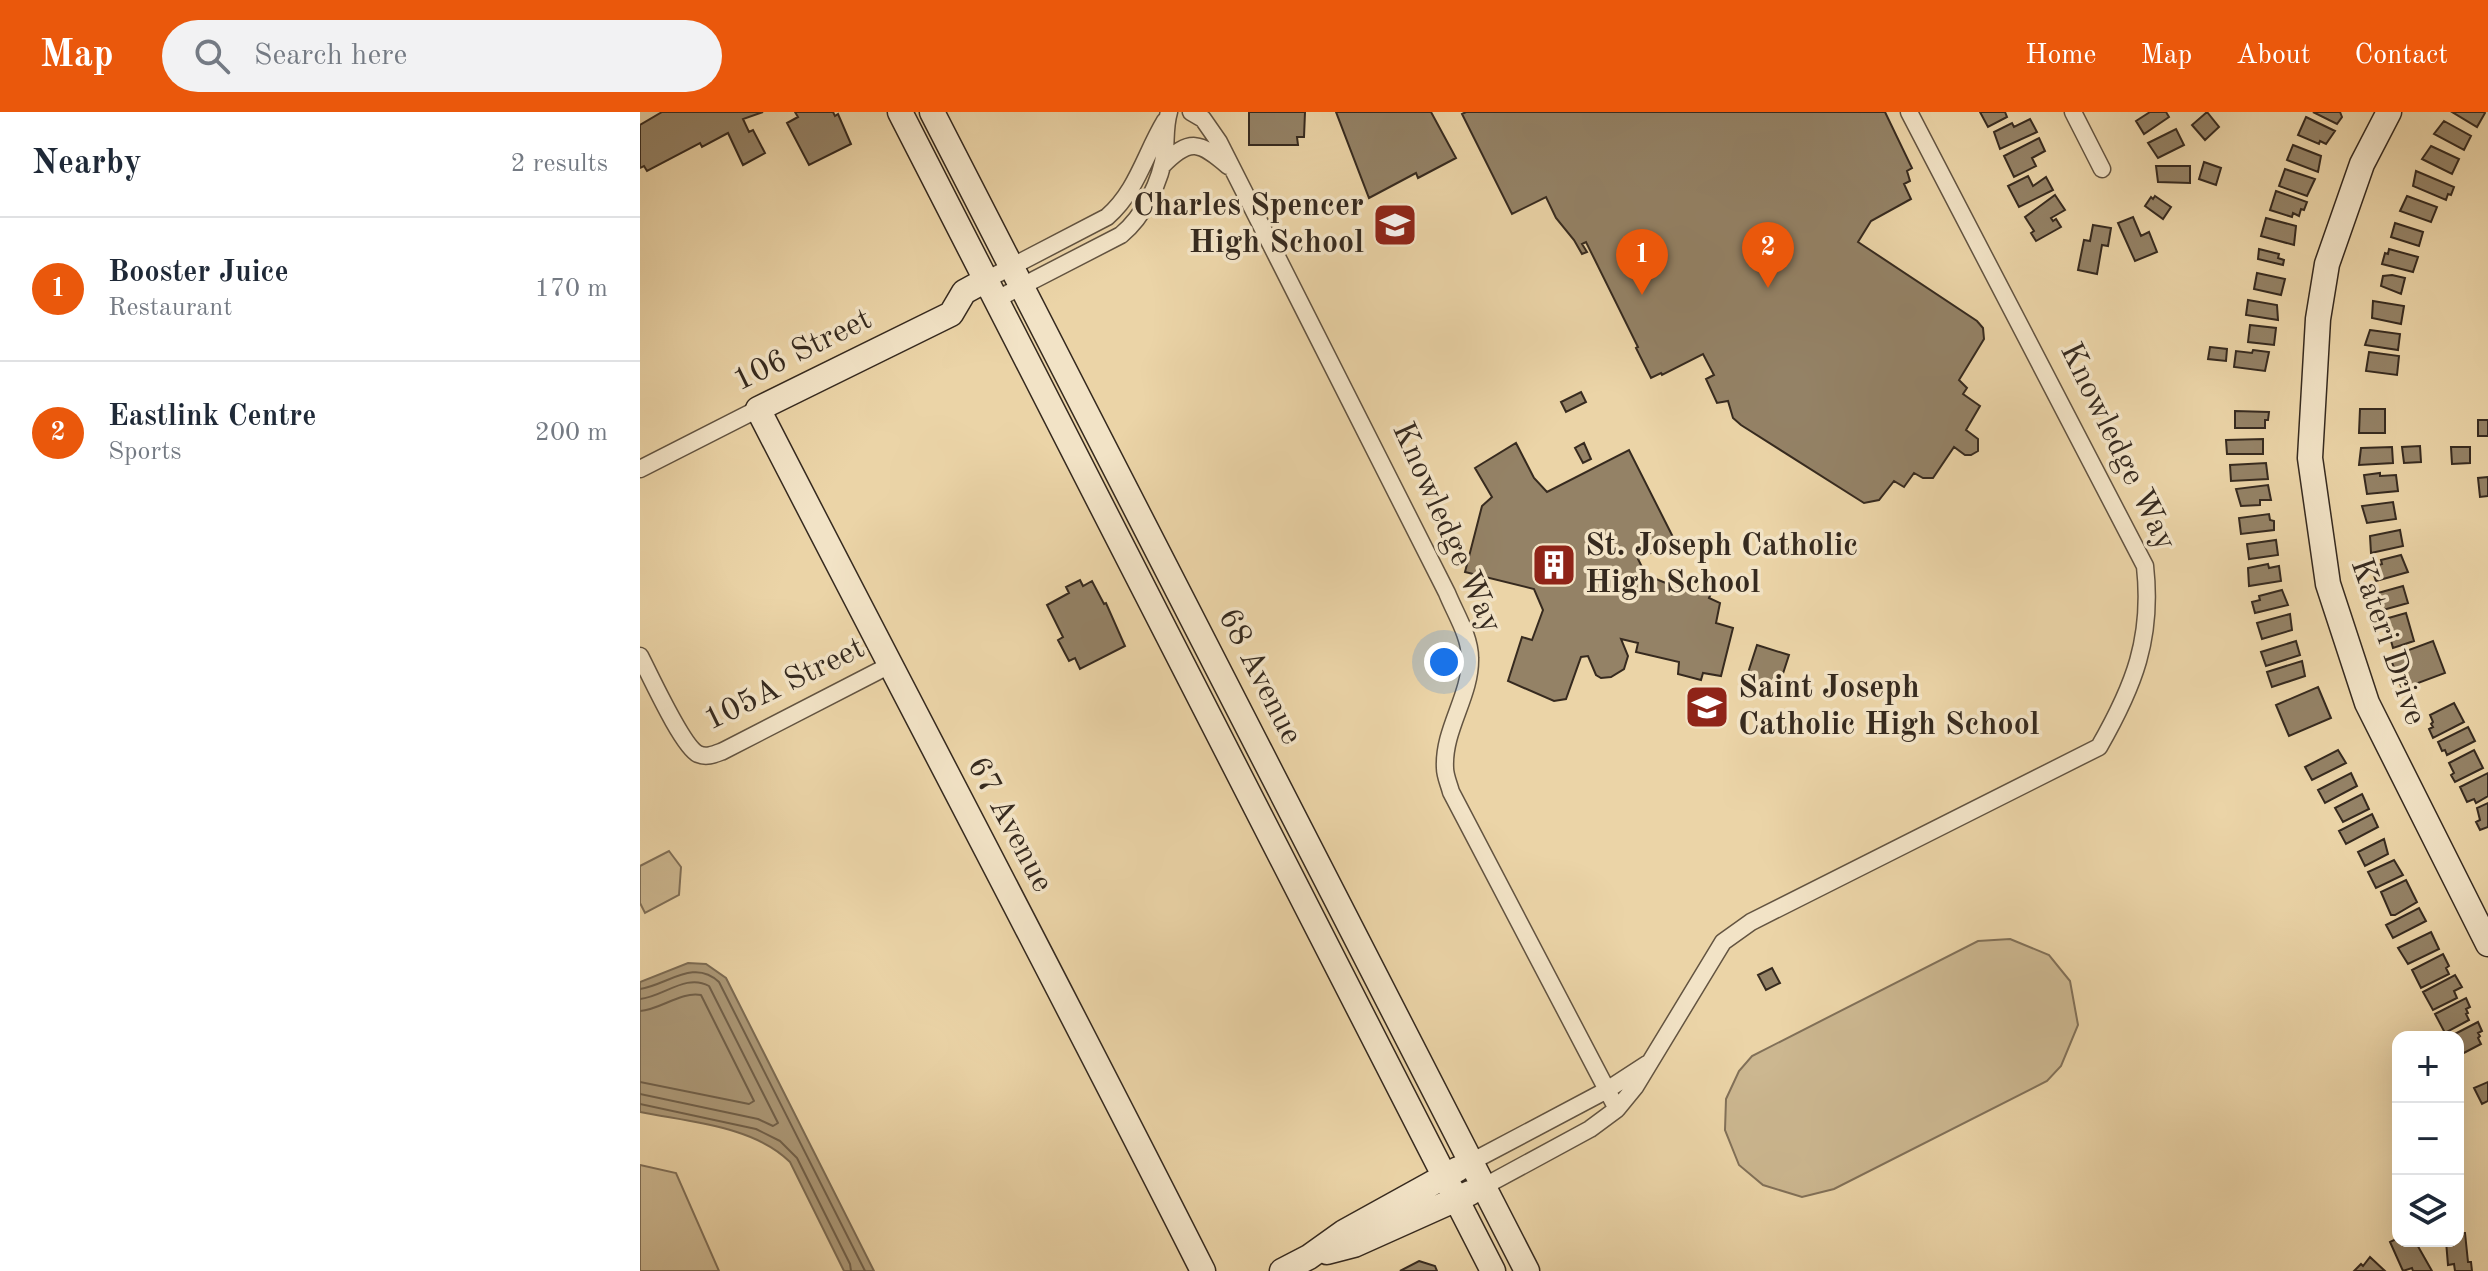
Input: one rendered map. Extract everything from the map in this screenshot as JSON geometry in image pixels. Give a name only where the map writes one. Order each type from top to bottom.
[{"type":"main road","name":"68 Avenue","points":[[900,112],[1493,1271]]},
{"type":"main road","name":"68 Avenue","points":[[932,112],[1527,1271]]},
{"type":"main road","name":"Kateri Drive","points":[[2389,112],[2362,164],[2327,264],[2318,319],[2310,458],[2328,584],[2367,703],[2488,944]]},
{"type":"main road","name":"106 Street","points":[[758,409],[951,314],[964,292],[991,290]]},
{"type":"main road","name":"67 Avenue","points":[[758,409],[1085,1037],[1203,1271]]},
{"type":"main road","name":"Knowledge Way","points":[[1309,1257],[1344,1232],[1471,1162]]},
{"type":"main road","name":"Knowledge Way","points":[[1309,1257],[1354,1245],[1483,1187]]},
{"type":"main road","points":[[1282,1271],[1309,1257]]},
{"type":"street","name":"Knowledge Way","points":[[1191,112],[1211,129],[1235,173],[1381,457],[1465,635],[1470,657],[1466,685],[1447,745],[1445,770],[1451,792],[1617,1109]]},
{"type":"street","name":"Knowledge Way","points":[[1483,1187],[1590,1129],[1617,1109],[1635,1087],[1723,942],[1751,922],[2099,747],[2120,710],[2139,664],[2148,599],[2145,566],[1909,112]]},
{"type":"street","points":[[2073,112],[2102,169]]},
{"type":"street","points":[[1018,276],[1122,204],[1132,189],[1149,147],[1168,116]]},
{"type":"street","points":[[991,290],[1121,235],[1135,223],[1165,153],[1168,116]]},
{"type":"street","name":"Knowledge Way","points":[[1160,168],[1179,150],[1189,146],[1208,149],[1235,173]]},
{"type":"street","name":"106 Street","points":[[640,469],[758,409]]},
{"type":"street","name":"105A Street","points":[[640,656],[685,741],[696,753],[705,756],[723,751],[890,665]]},
{"type":"street","name":"Knowledge Way","points":[[1471,1162],[1607,1090],[1651,1060]]},
{"type":"shaded area","points":[[669,851],[681,867],[679,895],[645,913],[640,903],[640,866]]},
{"type":"shaded area","points":[[2010,939],[2049,955],[2070,981],[2078,1025],[2061,1066],[2047,1081],[1834,1189],[1802,1197],[1763,1185],[1739,1165],[1725,1130],[1726,1099],[1739,1071],[1752,1056],[1978,941]]},
{"type":"shaded area","points":[[640,1165],[676,1173],[719,1271],[640,1271]]},
{"type":"water","points":[[688,963],[706,964],[726,978],[874,1271],[844,1271],[790,1162],[775,1150],[758,1140],[720,1127],[640,1112],[640,982]]},
{"type":"building","points":[[662,112],[763,112],[743,119],[749,132],[753,130],[765,153],[743,165],[728,133],[702,147],[700,143],[647,171],[644,166],[640,168],[640,125]]},
{"type":"building","points":[[795,112],[838,114],[851,144],[809,165],[787,123],[798,117]]},
{"type":"building","name":"Charles Spencer High School","points":[[1249,112],[1305,112],[1304,137],[1297,137],[1298,145],[1249,145]]},
{"type":"building","name":"Charles Spencer High School","points":[[1336,112],[1431,112],[1456,158],[1418,178],[1416,173],[1369,198]]},
{"type":"building","points":[[1885,112],[1912,168],[1907,171],[1910,181],[1904,184],[1911,199],[1871,221],[1858,242],[1983,328],[1984,339],[1959,380],[1967,388],[1963,394],[1980,406],[1966,430],[1978,439],[1978,451],[1965,455],[1954,447],[1933,478],[1923,478],[1914,473],[1904,487],[1894,481],[1879,500],[1864,503],[1733,418],[1728,401],[1717,403],[1706,379],[1714,375],[1703,354],[1651,378],[1586,242],[1582,244],[1587,252],[1582,254],[1556,218],[1546,197],[1512,214],[1462,114]]},
{"type":"building","points":[[1980,112],[2005,112],[2007,117],[1988,127]]},
{"type":"building","points":[[2150,112],[2166,112],[2169,117],[2144,134],[2136,121]]},
{"type":"building","points":[[2207,112],[2219,127],[2205,140],[2192,125]]},
{"type":"building","points":[[2313,112],[2340,112],[2342,117],[2337,124]]},
{"type":"building","points":[[2452,112],[2484,112],[2485,113],[2477,127]]},
{"type":"building","points":[[2306,117],[2335,131],[2326,144],[2298,135]]},
{"type":"building","points":[[2030,119],[2037,132],[2000,149],[1994,132]]},
{"type":"building","points":[[2444,121],[2471,136],[2464,150],[2434,134]]},
{"type":"building","points":[[2176,129],[2184,145],[2158,158],[2148,143]]},
{"type":"building","points":[[2039,138],[2045,151],[2032,158],[2036,166],[2014,177],[2004,156]]},
{"type":"building","points":[[2293,145],[2321,156],[2318,172],[2287,160]]},
{"type":"building","points":[[2431,146],[2459,159],[2452,174],[2422,159]]},
{"type":"building","points":[[2204,162],[2221,168],[2216,185],[2199,179]]},
{"type":"building","points":[[2156,166],[2190,166],[2190,183],[2158,182]]},
{"type":"building","points":[[2285,169],[2315,179],[2307,196],[2279,186]]},
{"type":"building","points":[[2416,171],[2454,187],[2451,195],[2448,194],[2446,200],[2413,186]]},
{"type":"building","points":[[2028,176],[2033,186],[2046,177],[2053,190],[2019,207],[2008,186]]},
{"type":"building","points":[[2276,191],[2307,202],[2299,216],[2270,210]]},
{"type":"building","points":[[2055,195],[2065,210],[2051,218],[2053,221],[2056,219],[2061,227],[2036,241],[2025,217]]},
{"type":"building","points":[[2155,196],[2171,207],[2163,219],[2145,206]]},
{"type":"building","points":[[2407,196],[2437,207],[2431,222],[2400,211]]},
{"type":"building","points":[[2133,217],[2141,236],[2149,232],[2157,252],[2135,261],[2118,223]]},
{"type":"building","points":[[2266,218],[2296,226],[2294,245],[2261,236]]},
{"type":"building","points":[[2395,223],[2423,232],[2419,246],[2391,237]]},
{"type":"building","points":[[2093,225],[2111,228],[2108,246],[2102,245],[2097,274],[2078,270],[2084,240],[2090,241]]},
{"type":"building","points":[[2259,249],[2279,254],[2278,258],[2284,260],[2283,265],[2258,259]]},
{"type":"building","points":[[2389,249],[2418,257],[2413,272],[2382,264]]},
{"type":"building","points":[[2257,273],[2285,279],[2281,295],[2254,289]]},
{"type":"building","points":[[2383,276],[2405,278],[2401,294],[2381,286]]},
{"type":"building","points":[[2248,300],[2277,305],[2278,320],[2246,315]]},
{"type":"building","points":[[2373,301],[2404,306],[2401,324],[2372,318]]},
{"type":"building","points":[[2250,325],[2276,328],[2274,345],[2248,342]]},
{"type":"building","points":[[2370,330],[2400,334],[2398,350],[2365,345]]},
{"type":"building","points":[[2210,347],[2227,349],[2226,361],[2208,359]]},
{"type":"building","points":[[2253,350],[2269,352],[2265,371],[2234,367],[2236,351],[2252,353]]},
{"type":"building","points":[[2369,352],[2399,356],[2397,375],[2366,371]]},
{"type":"building","points":[[1581,392],[1586,402],[1566,412],[1561,402]]},
{"type":"building","points":[[2360,409],[2385,409],[2385,433],[2359,433]]},
{"type":"building","points":[[2235,411],[2269,412],[2265,428],[2235,428]]},
{"type":"building","points":[[2478,420],[2488,420],[2488,436],[2478,436]]},
{"type":"building","points":[[2263,439],[2263,454],[2227,454],[2226,440]]},
{"type":"building","name":"St. Joseph Catholic High School","points":[[1516,443],[1534,478],[1547,492],[1629,450],[1675,541],[1638,559],[1646,575],[1683,590],[1685,580],[1713,589],[1709,598],[1720,603],[1716,623],[1733,628],[1721,676],[1703,673],[1701,680],[1678,674],[1679,662],[1636,652],[1638,643],[1621,639],[1628,656],[1624,669],[1611,677],[1601,678],[1596,675],[1588,656],[1581,657],[1566,699],[1554,701],[1508,681],[1522,637],[1532,640],[1543,610],[1534,589],[1465,572],[1482,506],[1492,497],[1475,468]]},
{"type":"building","points":[[1584,443],[1591,459],[1583,463],[1575,448]]},
{"type":"building","points":[[2420,446],[2421,462],[2404,463],[2402,447]]},
{"type":"building","points":[[2392,447],[2393,463],[2359,465],[2361,448]]},
{"type":"building","points":[[2451,447],[2470,447],[2470,463],[2452,464]]},
{"type":"building","points":[[2266,463],[2268,479],[2231,481],[2230,465]]},
{"type":"building","points":[[2380,473],[2380,476],[2396,475],[2398,491],[2367,494],[2364,475]]},
{"type":"building","points":[[2488,477],[2488,496],[2480,497],[2478,478]]},
{"type":"building","points":[[2268,485],[2271,500],[2260,500],[2260,505],[2241,506],[2236,489]]},
{"type":"building","points":[[2393,502],[2396,519],[2367,523],[2362,506]]},
{"type":"building","points":[[2269,514],[2270,520],[2274,521],[2274,530],[2241,534],[2239,518]]},
{"type":"building","points":[[2400,530],[2403,546],[2371,553],[2370,536]]},
{"type":"building","points":[[2276,540],[2278,555],[2249,559],[2247,544]]},
{"type":"building","points":[[2401,555],[2408,572],[2376,581],[2371,567],[2382,564],[2381,560]]},
{"type":"building","points":[[2268,564],[2269,568],[2279,566],[2281,581],[2249,586],[2248,568]]},
{"type":"building","points":[[1080,580],[1083,586],[1092,581],[1106,603],[1125,646],[1080,669],[1075,658],[1069,661],[1058,640],[1063,637],[1047,605],[1069,593],[1066,587]]},
{"type":"building","points":[[2403,586],[2408,603],[2383,610],[2378,593]]},
{"type":"building","points":[[2282,590],[2288,605],[2255,613],[2252,602],[2260,600],[2259,596]]},
{"type":"building","points":[[2406,613],[2414,641],[2393,648],[2385,619]]},
{"type":"building","points":[[2290,614],[2292,630],[2262,639],[2257,623]]},
{"type":"building","points":[[2296,641],[2300,655],[2266,666],[2261,652]]},
{"type":"building","points":[[2433,641],[2445,673],[2402,689],[2390,657]]},
{"type":"building","points":[[1757,645],[1789,655],[1778,689],[1746,679]]},
{"type":"building","points":[[2302,661],[2305,676],[2272,687],[2267,672]]},
{"type":"building","points":[[2318,687],[2331,718],[2289,736],[2276,705]]},
{"type":"building","points":[[2454,703],[2464,722],[2433,738],[2429,729],[2433,727],[2430,715]]},
{"type":"building","points":[[2468,727],[2475,741],[2447,755],[2445,750],[2442,751],[2438,742]]},
{"type":"building","points":[[2338,750],[2346,763],[2312,780],[2305,767]]},
{"type":"building","points":[[2474,750],[2483,768],[2455,782],[2449,763]]},
{"type":"building","points":[[2351,773],[2357,786],[2325,803],[2318,790]]},
{"type":"building","points":[[2488,773],[2488,796],[2476,803],[2474,799],[2467,802],[2460,787]]},
{"type":"building","points":[[2362,794],[2369,809],[2343,822],[2335,808]]},
{"type":"building","points":[[2488,803],[2488,827],[2480,830],[2476,822],[2480,820],[2477,808]]},
{"type":"building","points":[[2372,814],[2378,827],[2346,844],[2339,831]]},
{"type":"building","points":[[2384,839],[2388,854],[2365,866],[2358,852]]},
{"type":"building","points":[[2394,860],[2403,875],[2376,888],[2368,872]]},
{"type":"building","points":[[2406,880],[2417,902],[2391,915],[2381,892]]},
{"type":"building","points":[[2419,908],[2426,921],[2393,938],[2386,925]]},
{"type":"building","points":[[2431,932],[2439,949],[2408,964],[2398,948]]},
{"type":"building","points":[[2443,954],[2449,974],[2421,988],[2412,970]]},
{"type":"building","points":[[1772,968],[1780,983],[1766,990],[1758,975]]},
{"type":"building","points":[[2455,975],[2462,987],[2454,991],[2457,998],[2433,1010],[2423,992]]},
{"type":"building","points":[[2466,998],[2470,1007],[2466,1009],[2469,1020],[2449,1031],[2444,1031],[2435,1014]]},
{"type":"building","points":[[2478,1022],[2482,1031],[2478,1033],[2481,1044],[2464,1053],[2464,1031],[2461,1031]]},
{"type":"building","points":[[2488,1082],[2488,1101],[2482,1104],[2474,1088]]},
{"type":"building","points":[[2465,1233],[2472,1271],[2455,1271],[2454,1264],[2448,1265],[2446,1247],[2464,1247]]},
{"type":"building","points":[[2392,1247],[2418,1247],[2432,1271],[2413,1271],[2412,1268],[2403,1271]]},
{"type":"building","points":[[2370,1257],[2385,1271],[2354,1271],[2361,1264],[2363,1266]]},
{"type":"building","points":[[1419,1261],[1435,1266],[1437,1271],[1400,1271]]},
{"type":"place","name":"Charles Spencer High School","points":[[1395,225]]},
{"type":"place","name":"Eastlink Centre","points":[[1768,288]]},
{"type":"place","name":"Booster Juice","points":[[1642,295]]},
{"type":"place","name":"St. Joseph Catholic High School","points":[[1554,565]]},
{"type":"place","name":"Saint Joseph Catholic High School","points":[[1707,707]]}]
